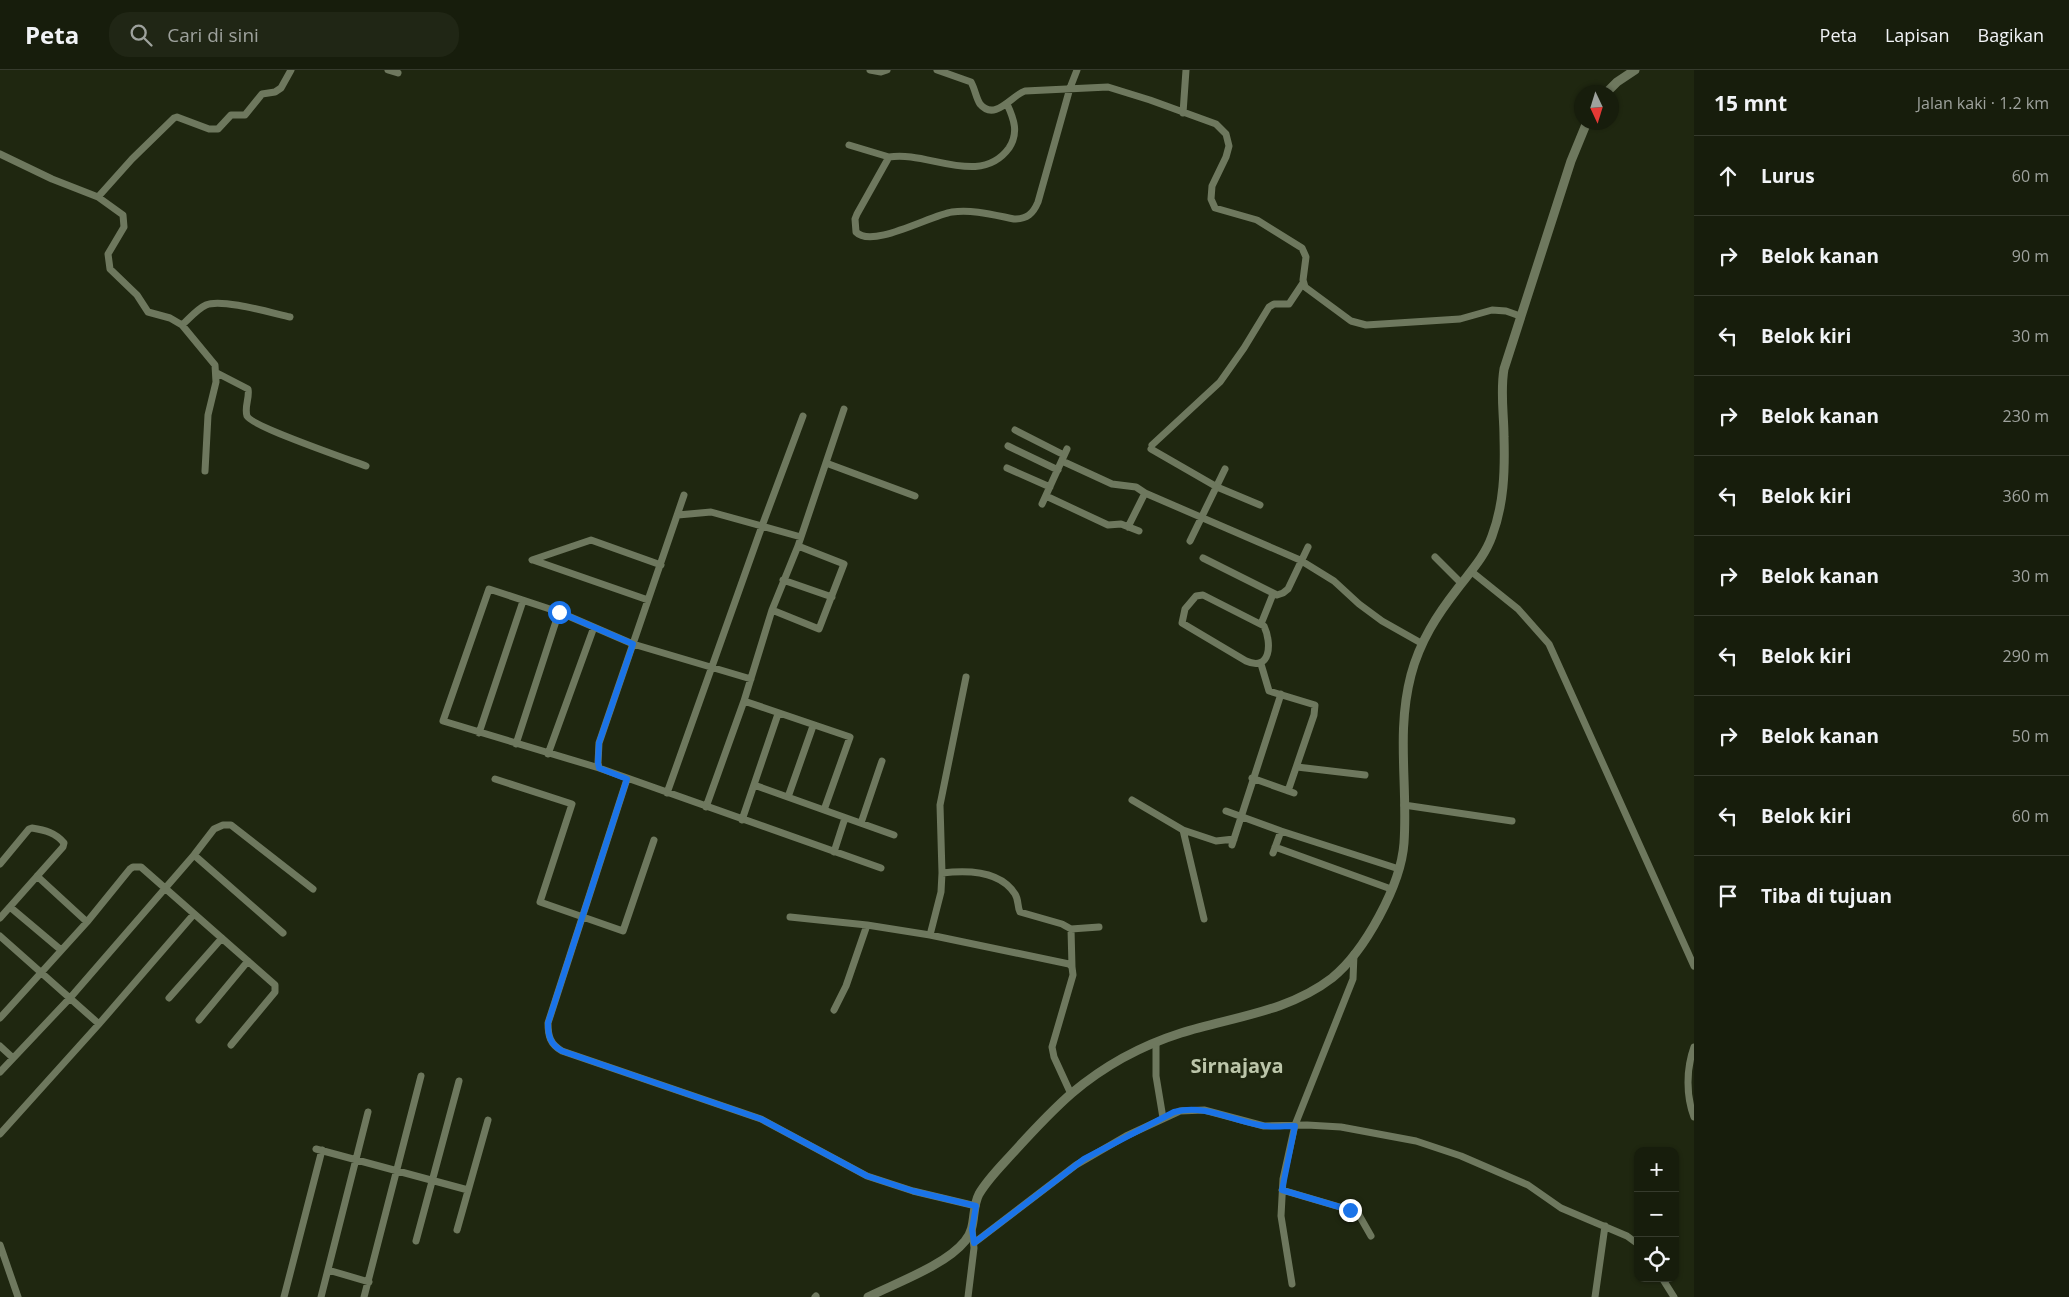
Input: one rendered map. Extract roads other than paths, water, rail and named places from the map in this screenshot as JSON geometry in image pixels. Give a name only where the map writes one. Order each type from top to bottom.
[{"type":"street","points":[[98,197],[132,159],[174,118],[177,117],[208,129],[218,129],[231,115],[245,115],[262,94],[275,92],[281,88],[291,70]]},
{"type":"street","points":[[388,70],[398,73]]},
{"type":"street","points":[[870,70],[881,72],[887,70]]},
{"type":"street","points":[[937,70],[971,82],[979,102],[985,108],[993,110],[1006,104],[1020,92],[1108,87],[1216,124],[1223,129],[1228,139],[1228,152],[1210,193],[1215,208],[1257,220],[1302,248],[1306,258],[1303,283],[1289,304],[1270,305],[1244,348],[1220,382],[1152,447],[1217,487],[1260,505]]},
{"type":"street","points":[[889,156],[855,220],[854,227],[859,235],[864,237],[901,231],[941,214],[961,211],[1014,219],[1028,217],[1032,214],[1038,202],[1070,88],[1077,70]]},
{"type":"street","points":[[1183,113],[1186,70]]},
{"type":"street","points":[[1614,85],[1635,70]]},
{"type":"street","points":[[848,145],[889,156],[907,156],[968,167],[990,163],[1005,153],[1014,138],[1013,117],[1006,104]]},
{"type":"street","points":[[968,1297],[974,1243],[972,1229],[978,1195],[1026,1139],[1071,1094],[1118,1060],[1156,1042],[1184,1032],[1270,1009],[1310,993],[1333,977],[1354,954],[1377,920],[1399,869],[1405,839],[1402,748],[1404,716],[1410,680],[1421,643],[1438,614],[1461,583],[1472,572],[1490,543],[1500,505],[1504,467],[1502,381],[1510,346],[1571,161],[1584,130]]},
{"type":"street","points":[[0,154],[52,179],[98,197],[121,213],[124,219],[124,227],[108,254],[110,269],[137,295],[148,312],[170,318],[182,325],[211,360],[217,373],[216,388],[208,415],[205,471]]},
{"type":"street","points":[[1303,283],[1307,290],[1351,321],[1366,325],[1460,319],[1492,310],[1506,311],[1520,316]]},
{"type":"street","points":[[182,325],[205,305],[217,302],[290,317]]},
{"type":"street","points":[[217,373],[248,388],[247,414],[251,420],[283,435],[366,466]]},
{"type":"street","points":[[706,807],[744,701],[772,610],[798,546],[844,409]]},
{"type":"street","points":[[668,793],[762,526],[803,416]]},
{"type":"street","points":[[1015,430],[1065,455],[1112,484],[1136,487],[1145,493],[1202,516],[1257,543],[1300,560],[1334,581],[1359,604],[1382,621],[1421,643]]},
{"type":"street","points":[[1008,446],[1058,470]]},
{"type":"street","points":[[1042,504],[1065,455]]},
{"type":"street","points":[[826,463],[915,496]]},
{"type":"street","points":[[1007,468],[1050,487]]},
{"type":"street","points":[[1190,541],[1225,469]]},
{"type":"street","points":[[1128,527],[1145,493]]},
{"type":"street","points":[[599,768],[599,743],[684,495]]},
{"type":"street","points":[[1046,496],[1108,525],[1121,524],[1139,531]]},
{"type":"street","points":[[678,515],[711,512],[801,537]]},
{"type":"street","points":[[648,600],[532,560],[592,540],[661,565]]},
{"type":"street","points":[[772,610],[819,629],[832,597],[844,564],[798,546]]},
{"type":"street","points":[[1203,558],[1273,594],[1283,593],[1288,589],[1300,560],[1308,547]]},
{"type":"street","points":[[1435,556],[1461,583]]},
{"type":"street","points":[[1472,572],[1518,609],[1549,644],[1694,966]]},
{"type":"street","points":[[783,580],[832,597]]},
{"type":"street","points":[[751,679],[633,644],[559,612],[489,589],[443,721],[599,768],[881,868]]},
{"type":"street","points":[[1261,624],[1273,594]]},
{"type":"street","points":[[1203,595],[1261,624],[1267,632],[1268,639],[1265,660],[1261,664],[1255,665],[1246,662],[1182,623],[1182,616],[1185,609],[1196,596],[1203,595]]},
{"type":"street","points":[[480,733],[523,601]]},
{"type":"street","points":[[516,744],[559,612]]},
{"type":"street","points":[[548,754],[594,627]]},
{"type":"street","points":[[1252,778],[1291,792],[1314,715],[1314,706],[1269,691],[1261,664]]},
{"type":"street","points":[[930,935],[939,906],[942,873],[940,805],[966,677]]},
{"type":"street","points":[[1132,800],[1183,830],[1216,840],[1233,842],[1252,778],[1281,694]]},
{"type":"street","points":[[744,701],[850,737],[824,810]]},
{"type":"street","points":[[742,820],[778,714]]},
{"type":"street","points":[[788,797],[813,726]]},
{"type":"street","points":[[861,823],[882,761]]},
{"type":"street","points":[[1297,767],[1365,775]]},
{"type":"street","points":[[495,779],[572,804],[540,902],[623,931],[654,840]]},
{"type":"street","points":[[627,779],[548,1023],[550,1040],[554,1047],[761,1119],[867,1176],[913,1191],[976,1206]]},
{"type":"street","points":[[754,785],[894,835]]},
{"type":"street","points":[[1404,805],[1512,820]]},
{"type":"street","points":[[1226,811],[1399,869]]},
{"type":"street","points":[[834,852],[845,818]]},
{"type":"street","points":[[0,1072],[70,998],[194,855],[214,829],[223,824],[231,825],[313,889]]},
{"type":"street","points":[[0,864],[29,829],[35,828],[52,833],[64,845],[0,918]]},
{"type":"street","points":[[1183,830],[1204,919]]},
{"type":"street","points":[[1281,831],[1274,850],[1391,889]]},
{"type":"street","points":[[194,855],[282,933]]},
{"type":"street","points":[[0,1018],[133,867],[140,867],[276,985],[276,989],[231,1045]]},
{"type":"street","points":[[942,873],[968,871],[996,878],[1017,896],[1020,912],[1062,924],[1071,929],[1099,927]]},
{"type":"street","points":[[37,876],[86,922]]},
{"type":"street","points":[[10,906],[61,950]]},
{"type":"street","points":[[0,1134],[100,1024],[194,914]]},
{"type":"street","points":[[790,917],[867,925],[930,935],[1065,962],[1072,966]]},
{"type":"street","points":[[834,1010],[846,986],[867,925]]},
{"type":"street","points":[[1071,929],[1072,975],[1052,1047],[1054,1056],[1071,1094]]},
{"type":"street","points":[[0,936],[100,1024]]},
{"type":"street","points":[[169,998],[222,938]]},
{"type":"street","points":[[1292,1284],[1281,1216],[1282,1190],[1295,1126],[1353,979],[1354,954]]},
{"type":"street","points":[[200,1020],[248,961]]},
{"type":"street","points":[[1156,1042],[1156,1076],[1163,1118]]},
{"type":"street","points":[[0,1046],[13,1058]]},
{"type":"street","points":[[1694,1047],[1689,1065],[1691,1104],[1694,1117]]},
{"type":"street","points":[[364,1297],[421,1076]]},
{"type":"street","points":[[416,1241],[459,1082]]},
{"type":"street","points":[[974,1243],[1080,1162],[1163,1118],[1180,1111],[1204,1110],[1264,1126],[1317,1125],[1341,1127],[1416,1141],[1461,1156],[1528,1186],[1561,1208],[1627,1236],[1634,1241]]},
{"type":"street","points":[[321,1297],[368,1112]]},
{"type":"street","points":[[457,1230],[488,1120]]},
{"type":"street","points":[[284,1297],[319,1149],[468,1190]]},
{"type":"street","points":[[1282,1190],[1350,1210],[1359,1215],[1371,1236]]},
{"type":"street","points":[[1595,1297],[1599,1280],[1604,1226]]},
{"type":"street","points":[[868,1297],[950,1254],[964,1243],[972,1229]]},
{"type":"street","points":[[0,1245],[18,1297]]},
{"type":"street","points":[[328,1270],[369,1282]]},
{"type":"street","points":[[1665,1282],[1674,1297]]},
{"type":"district","name":"Sirnajaya","points":[[1237,1066]]}]
